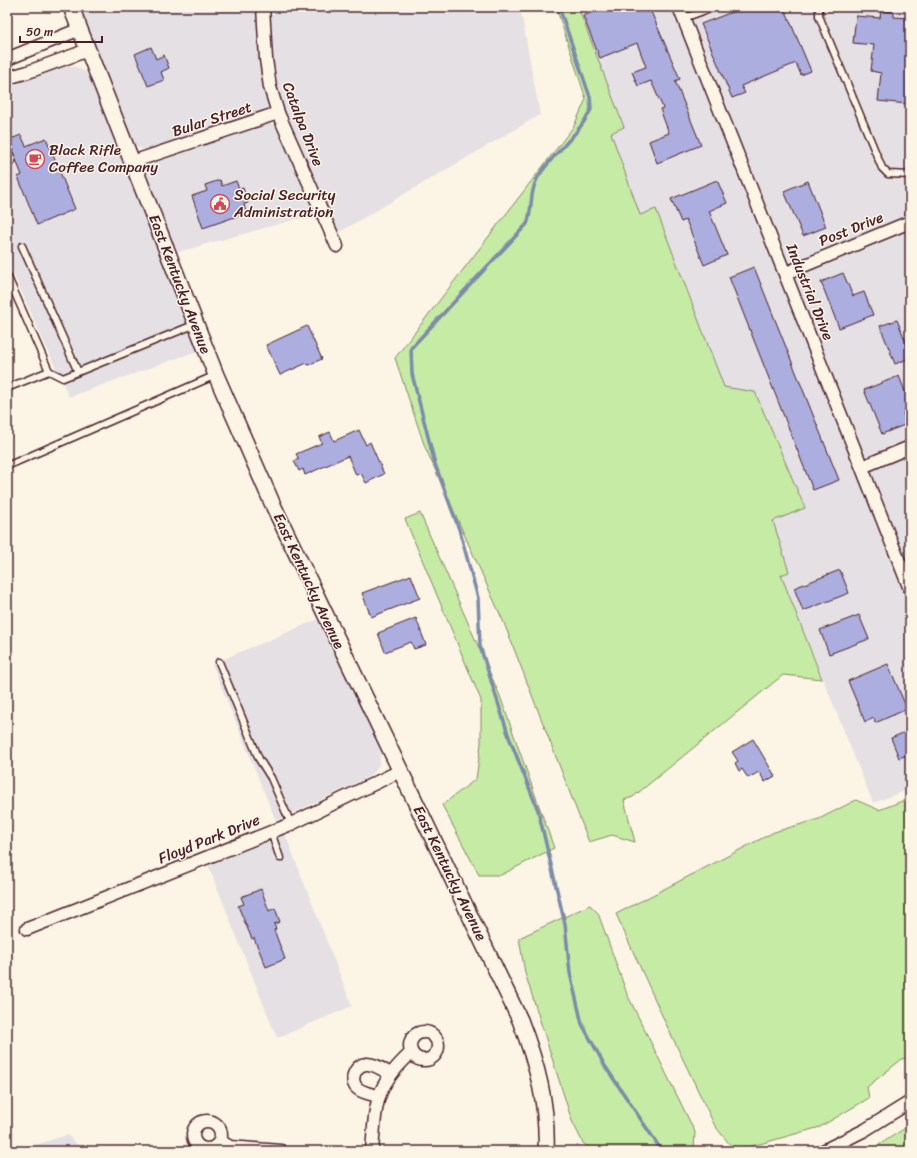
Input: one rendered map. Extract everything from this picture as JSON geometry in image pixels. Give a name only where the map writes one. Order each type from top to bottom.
[{"type":"street","name":"East Kentucky Avenue","points":[[71,7],[216,375],[273,505],[520,1020],[533,1054],[544,1097],[546,1151]]},
{"type":"street","name":"Catalpa Drive","points":[[263,7],[266,59],[270,87],[278,114],[337,246]]},
{"type":"street","name":"Industrial Drive","points":[[679,7],[786,273],[910,589]]},
{"type":"street","points":[[7,59],[80,29]]},
{"type":"street","points":[[7,78],[88,50]]},
{"type":"street","name":"Bular Street","points":[[132,162],[278,114]]},
{"type":"street","name":"Post Drive","points":[[786,273],[908,219]]},
{"type":"street","points":[[862,467],[910,447]]},
{"type":"street","name":"Floyd Park Drive","points":[[27,929],[291,824],[400,771]]},
{"type":"street","points":[[372,1151],[378,1096],[390,1074],[411,1053]]},
{"type":"street","points":[[378,1096],[363,1092],[355,1085],[353,1080],[356,1069],[361,1066],[372,1064],[390,1074]]},
{"type":"street","points":[[823,1151],[865,1130],[910,1102]]},
{"type":"street","points":[[220,1141],[230,1147],[281,1151]]},
{"type":"lane","points":[[684,18],[714,7]]},
{"type":"lane","points":[[819,7],[819,16],[882,168],[888,174],[910,175]]},
{"type":"lane","points":[[7,146],[12,160],[7,166]]},
{"type":"lane","points":[[22,246],[78,372]]},
{"type":"lane","points":[[7,275],[49,371],[63,378],[196,324]]},
{"type":"lane","points":[[7,388],[49,371]]},
{"type":"lane","points":[[7,466],[216,375]]},
{"type":"lane","points":[[219,662],[259,759],[271,778],[291,824]]},
{"type":"lane","points":[[271,832],[280,858]]},
{"type":"shaded area","points":[[79,7],[520,7],[540,115],[336,234],[290,130],[282,106],[147,150],[141,149],[131,143]]},
{"type":"shaded area","points":[[578,7],[910,7],[910,789],[873,803],[781,575],[789,572],[773,521],[805,508],[724,387],[656,209],[640,215],[610,132],[624,126]]},
{"type":"shaded area","points":[[65,66],[77,67],[85,72],[90,79],[92,79],[200,350],[69,397],[7,260],[7,83],[32,78]]},
{"type":"shaded area","points":[[266,123],[275,125],[278,129],[315,214],[174,253],[144,176],[147,166],[152,161]]},
{"type":"shaded area","points":[[321,618],[381,743],[378,744],[381,753],[379,764],[376,770],[365,779],[276,821],[212,664]]},
{"type":"shaded area","points":[[285,834],[352,1006],[277,1038],[208,865]]},
{"type":"shaded area","points":[[67,1135],[85,1151],[16,1151]]},
{"type":"green space","points":[[556,7],[578,7],[624,127],[611,133],[640,215],[656,209],[724,387],[755,392],[805,508],[773,521],[789,572],[781,575],[822,679],[783,675],[633,797],[624,800],[635,842],[612,835],[589,842],[504,623],[425,447],[395,358],[574,126],[586,99]]},
{"type":"green space","points":[[420,513],[500,696],[554,848],[501,875],[479,875],[442,805],[476,779],[481,744],[481,700],[405,519]]},
{"type":"green space","points":[[910,798],[910,1058],[902,1059],[867,1087],[869,1098],[820,1127],[735,1151],[715,1126],[666,1024],[616,914],[774,832],[819,819],[856,800],[879,810]]},
{"type":"green space","points":[[590,905],[598,913],[627,994],[695,1132],[694,1151],[594,1151],[583,1143],[572,1121],[525,973],[519,938]]},
{"type":"green space","points":[[910,1125],[910,1151],[869,1151]]},
{"type":"building","points":[[606,7],[621,7],[623,13],[638,7],[649,7],[680,79],[675,81],[701,145],[657,163],[649,141],[669,133],[660,109],[663,108],[651,81],[638,86],[632,72],[646,67],[637,43],[600,58],[583,16]]},
{"type":"building","points":[[745,7],[784,7],[811,71],[801,75],[796,63],[741,86],[745,93],[732,98],[701,24]]},
{"type":"building","points":[[881,11],[894,12],[894,17],[910,18],[910,72],[907,104],[878,101],[881,73],[871,71],[874,45],[853,43],[856,16],[880,18]]},
{"type":"building","points":[[151,47],[156,59],[164,55],[169,68],[161,72],[164,80],[148,86],[135,54]]},
{"type":"building","points":[[21,135],[26,146],[46,138],[75,209],[37,225],[18,177],[22,175],[8,140]]},
{"type":"building","name":"Social Security Administration","points":[[220,180],[222,186],[236,181],[239,189],[243,188],[248,203],[244,204],[246,213],[203,228],[192,196],[207,191],[205,185]]},
{"type":"building","points":[[717,180],[727,203],[709,211],[727,255],[704,265],[686,220],[681,222],[671,199]]},
{"type":"building","points":[[808,181],[826,227],[803,236],[784,191]]},
{"type":"building","points":[[754,267],[839,480],[813,490],[729,277]]},
{"type":"building","points":[[843,273],[853,296],[864,292],[873,315],[839,328],[821,282]]},
{"type":"building","points":[[897,320],[910,352],[910,358],[895,364],[880,326]]},
{"type":"building","points":[[307,326],[322,359],[308,365],[307,363],[280,375],[266,345]]},
{"type":"building","points":[[899,376],[910,404],[910,410],[903,413],[907,424],[882,434],[864,390]]},
{"type":"building","points":[[359,430],[366,445],[370,442],[384,474],[366,483],[361,473],[356,475],[348,456],[305,475],[303,469],[299,471],[294,461],[299,459],[296,454],[322,443],[319,437],[330,432],[334,441]]},
{"type":"building","points":[[840,570],[849,593],[803,611],[794,588]]},
{"type":"building","points":[[411,575],[420,598],[371,617],[362,593]]},
{"type":"building","points":[[859,615],[869,639],[829,654],[820,630]]},
{"type":"building","points":[[416,618],[426,645],[414,649],[411,642],[385,652],[378,633]]},
{"type":"building","points":[[888,664],[907,709],[875,723],[874,718],[865,722],[848,681]]},
{"type":"building","points":[[910,730],[910,754],[899,758],[891,738]]},
{"type":"building","points":[[753,739],[775,776],[765,782],[759,772],[748,778],[742,769],[739,771],[735,763],[738,761],[732,752]]},
{"type":"building","points":[[261,889],[269,911],[275,908],[280,922],[274,924],[276,929],[274,930],[285,959],[266,967],[238,906],[244,904],[241,897]]},
{"type":"waterway","points":[[559,7],[590,97],[591,109],[586,119],[550,161],[537,179],[533,190],[527,224],[411,348],[412,374],[435,464],[460,532],[478,598],[480,646],[509,737],[538,810],[565,924],[570,973],[582,1024],[605,1066],[662,1151]]},
{"type":"place","name":"Black Rifle Coffee Company","points":[[35,159]]},
{"type":"place","name":"Social Security Administration","points":[[220,204]]}]
